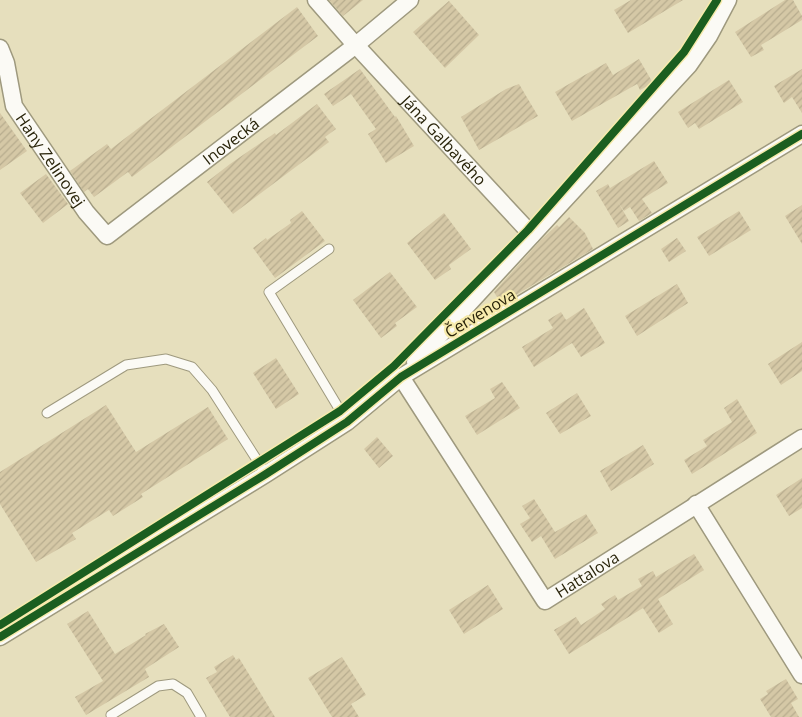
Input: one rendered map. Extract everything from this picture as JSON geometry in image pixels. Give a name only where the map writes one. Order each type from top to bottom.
[{"type":"street","points":[[316,0],[356,45]]},
{"type":"street","name":"Inovecká","points":[[107,236],[356,45],[410,0]]},
{"type":"street","points":[[401,377],[689,65],[728,0]]},
{"type":"street","name":"Jána Galbavého","points":[[356,45],[532,235]]},
{"type":"street","name":"Hany Zelinovej","points":[[0,48],[6,63],[14,106],[86,212],[107,236]]},
{"type":"street","name":"Červenova","points":[[0,636],[266,474],[347,422],[401,377],[802,134]]},
{"type":"street","name":"Hattalova","points":[[401,377],[545,601],[802,438]]},
{"type":"street","points":[[696,504],[802,675]]},
{"type":"lane","points":[[329,249],[269,292],[347,422]]},
{"type":"lane","points":[[46,412],[126,365],[166,359],[192,366],[212,390],[266,474]]},
{"type":"lane","points":[[112,717],[111,715],[158,686],[174,684],[187,693],[201,717]]},
{"type":"building","points":[[329,0],[363,0],[343,16]]},
{"type":"building","points":[[631,0],[683,0],[628,33],[614,10]]},
{"type":"building","points":[[785,0],[793,0],[802,16],[802,20],[761,45],[764,50],[751,57],[735,32]]},
{"type":"building","points":[[449,1],[479,35],[445,68],[413,32]]},
{"type":"building","points":[[297,7],[318,36],[132,177],[128,172],[94,197],[88,189],[84,192],[70,171],[107,144],[111,149]]},
{"type":"building","points":[[639,59],[653,83],[640,90],[637,84],[572,121],[555,92],[606,63],[613,75]]},
{"type":"building","points":[[360,69],[396,116],[414,146],[386,163],[368,134],[376,129],[351,94],[333,106],[324,94]]},
{"type":"building","points":[[802,69],[802,113],[792,97],[784,103],[774,86]]},
{"type":"building","points":[[729,80],[743,102],[699,129],[695,123],[688,128],[678,112]]},
{"type":"building","points":[[519,84],[538,116],[479,150],[461,117],[506,89]]},
{"type":"building","points":[[317,104],[336,129],[325,137],[329,142],[233,214],[207,182],[275,133],[276,135]]},
{"type":"building","points":[[0,113],[27,151],[0,170]]},
{"type":"building","points":[[654,161],[668,183],[642,199],[652,213],[639,221],[630,207],[624,211],[618,202],[629,221],[618,228],[596,191],[608,184],[610,188]]},
{"type":"building","points":[[46,174],[68,204],[43,223],[20,193]]},
{"type":"building","points":[[802,205],[802,244],[785,216]]},
{"type":"building","points":[[302,211],[325,241],[275,278],[253,248],[291,223],[290,220]]},
{"type":"building","points":[[739,211],[751,230],[709,256],[697,237]]},
{"type":"building","points":[[444,213],[471,249],[449,265],[451,269],[435,280],[407,243]]},
{"type":"building","points":[[569,217],[585,233],[593,249],[501,304],[494,292],[540,241]]},
{"type":"building","points":[[677,238],[686,251],[669,262],[661,249]]},
{"type":"building","points":[[390,272],[417,307],[395,323],[397,326],[381,338],[353,300]]},
{"type":"building","points":[[677,284],[688,303],[637,336],[625,316]]},
{"type":"building","points":[[584,308],[605,343],[581,357],[572,343],[534,367],[522,347],[553,328],[548,320],[561,312],[566,320]]},
{"type":"building","points":[[802,342],[802,371],[781,385],[768,364]]},
{"type":"building","points":[[276,358],[299,394],[276,409],[253,373]]},
{"type":"building","points":[[502,382],[520,408],[477,435],[465,416],[495,398],[490,389]]},
{"type":"building","points":[[577,393],[591,416],[560,434],[546,413]]},
{"type":"building","points":[[737,399],[757,433],[692,474],[684,460],[707,446],[703,440],[732,422],[724,408]]},
{"type":"building","points":[[106,405],[136,452],[208,407],[228,439],[141,494],[143,497],[113,516],[109,510],[72,533],[76,539],[36,562],[0,504],[0,472]]},
{"type":"building","points":[[377,437],[393,456],[379,468],[364,449]]},
{"type":"building","points":[[643,445],[654,464],[611,491],[600,471]]},
{"type":"building","points":[[802,478],[802,508],[789,516],[776,495]]},
{"type":"building","points":[[534,499],[555,532],[586,514],[598,533],[555,559],[541,536],[532,542],[520,524],[530,518],[522,506]]},
{"type":"building","points":[[694,554],[704,570],[658,599],[673,624],[659,633],[643,608],[569,654],[554,630],[576,617],[581,625],[605,609],[601,604],[615,595],[618,600],[642,586],[638,579],[653,571],[656,577]]},
{"type":"building","points":[[488,585],[503,609],[464,634],[449,610]]},
{"type":"building","points":[[88,611],[115,654],[164,624],[179,647],[145,669],[149,677],[86,715],[75,697],[103,681],[67,624]]},
{"type":"building","points":[[233,655],[236,660],[239,658],[275,717],[230,717],[206,678],[217,672],[214,667]]},
{"type":"building","points":[[342,657],[366,695],[351,704],[359,717],[332,717],[308,678]]},
{"type":"building","points":[[786,679],[798,699],[791,703],[799,717],[771,717],[760,699],[768,694],[766,691]]},
{"type":"cycle path","points":[[0,625],[340,411],[394,366],[528,230],[684,52],[717,0]]},
{"type":"cycle path","points":[[0,637],[266,474],[347,422],[401,377],[802,134]]}]
